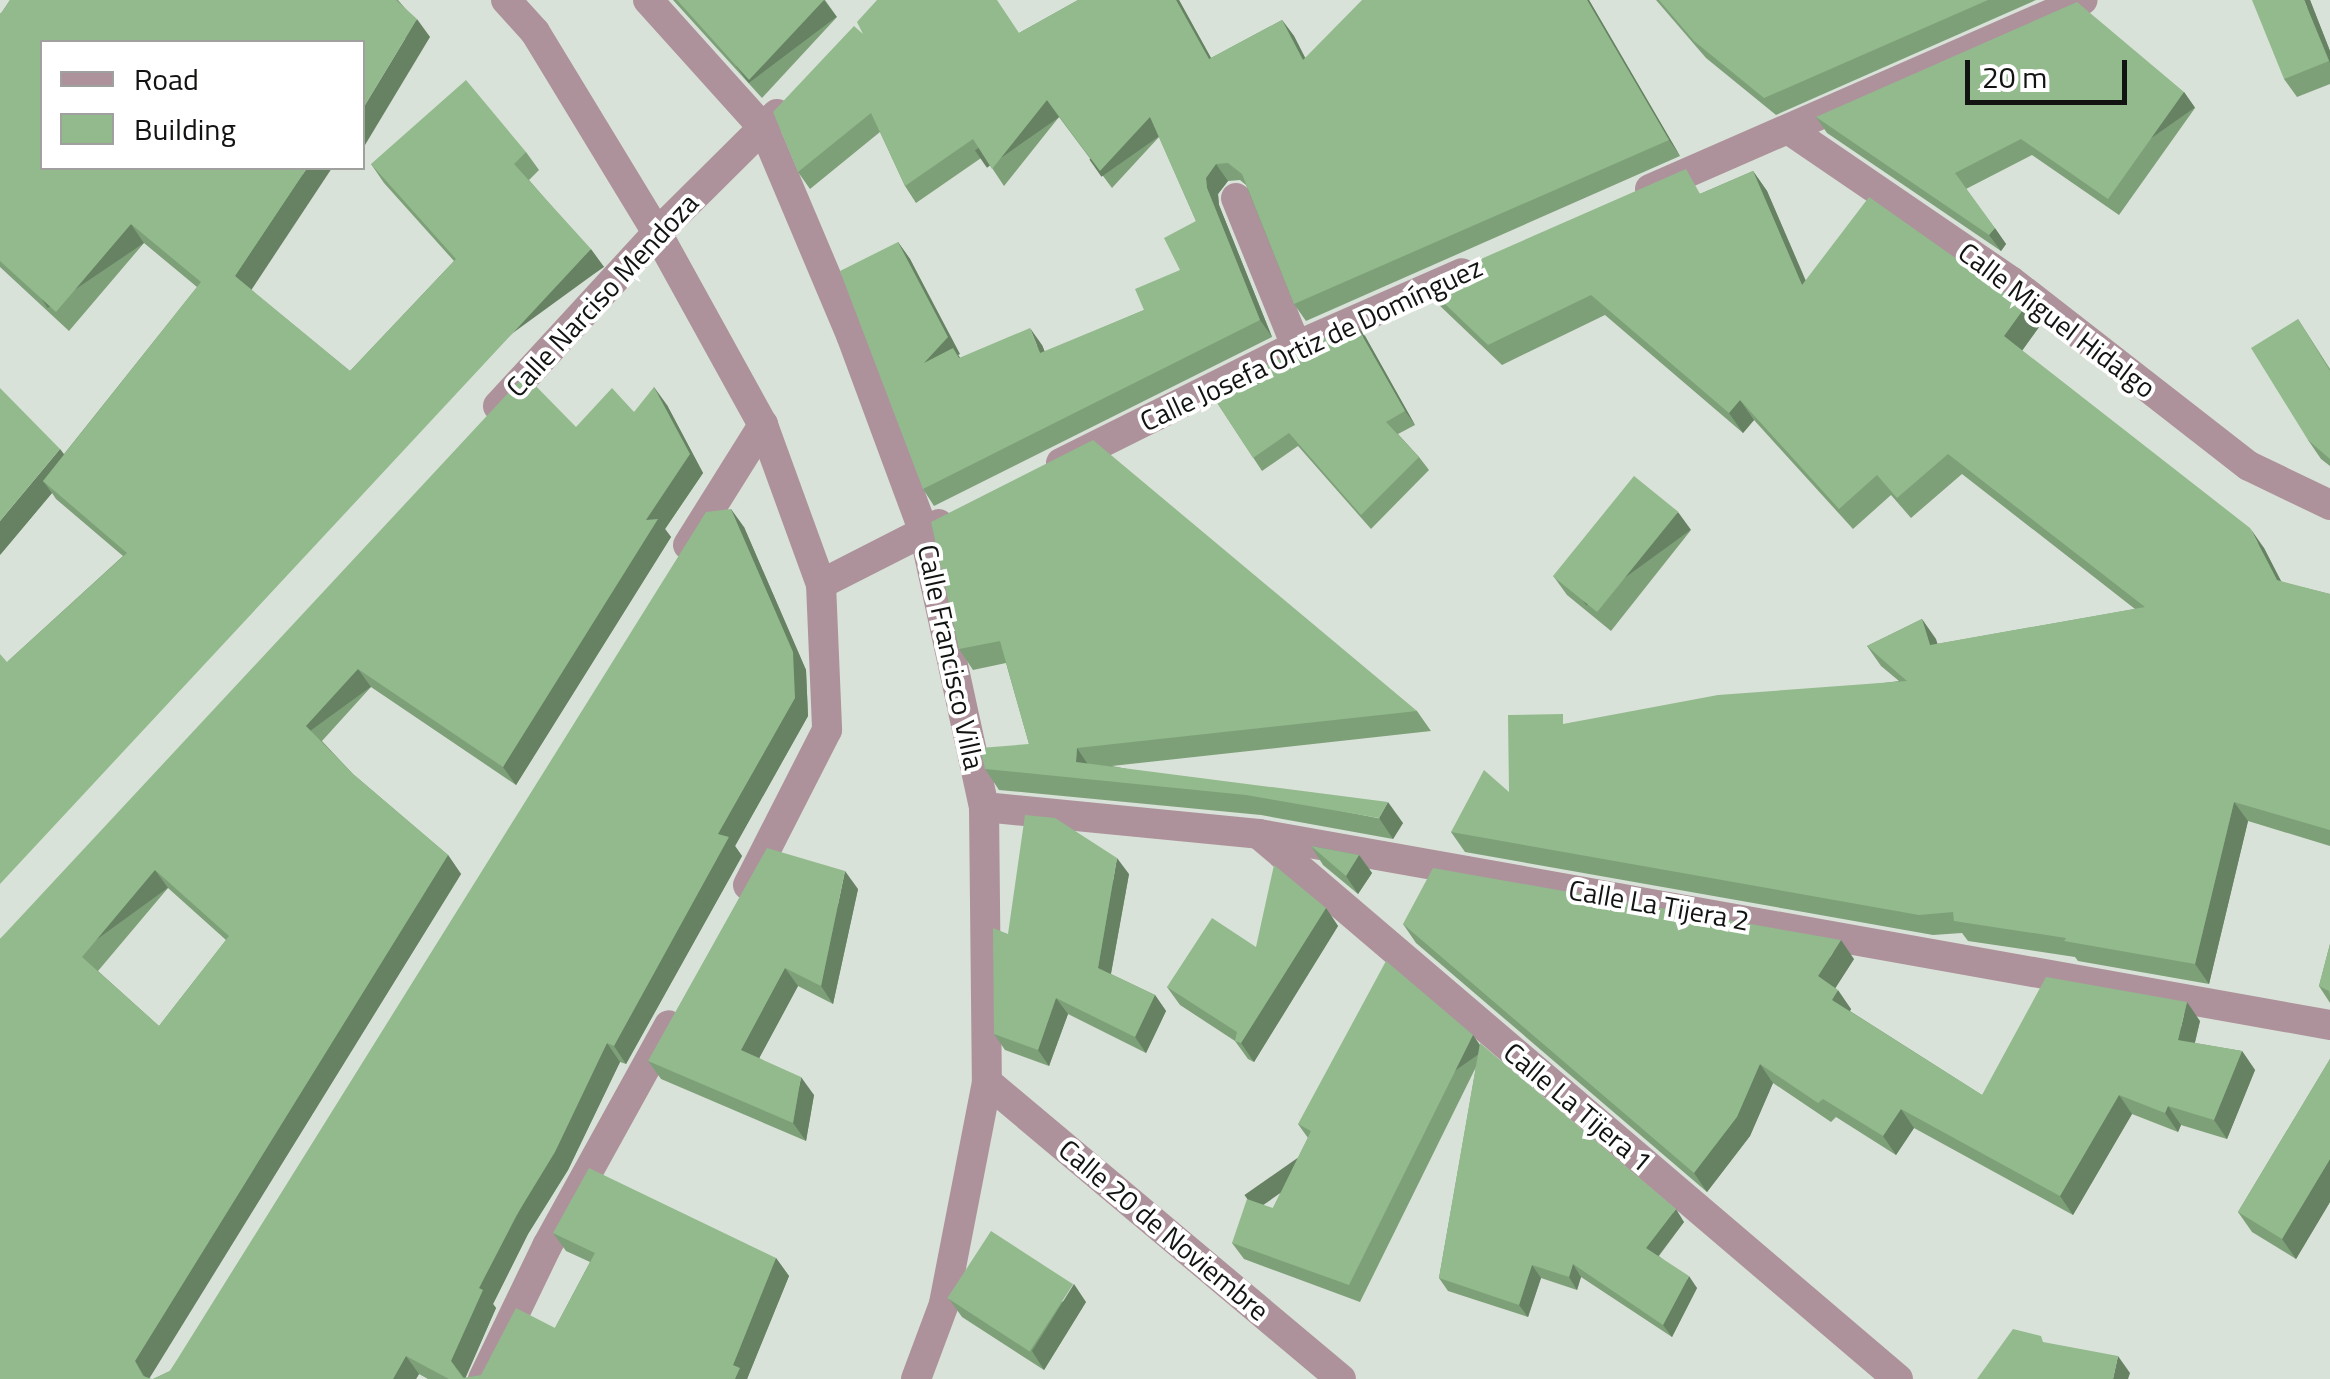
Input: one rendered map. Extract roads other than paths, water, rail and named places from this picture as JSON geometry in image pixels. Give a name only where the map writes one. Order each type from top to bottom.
[{"type":"street","points":[[506,0],[535,32],[657,233],[763,424],[821,584],[827,730],[798,794],[731,915]]},
{"type":"street","name":"Calle Francisco Villa","points":[[648,0],[764,128],[851,335],[924,532],[984,807],[986,1082],[944,1304],[916,1379]]},
{"type":"street","points":[[1624,201],[2083,0]]},
{"type":"street","name":"Calle Narciso Mendoza","points":[[483,422],[657,233],[802,86]]},
{"type":"street","name":"Calle Miguel Hidalgo","points":[[1788,128],[2011,281],[2249,466],[2330,505]]},
{"type":"street","points":[[1236,198],[1296,346]]},
{"type":"street","name":"Calle Josefa Ortiz de Domínguez","points":[[1030,479],[1296,346],[1496,258]]},
{"type":"street","points":[[669,575],[763,424]]},
{"type":"street","points":[[821,584],[959,514]]},
{"type":"street","name":"Calle La Tijera 2","points":[[984,807],[1259,834],[2330,1024]]},
{"type":"street","name":"Calle La Tijera 1","points":[[1259,834],[1898,1379]]},
{"type":"street","points":[[483,1379],[547,1246],[682,1002]]},
{"type":"street","name":"Calle 20 de Noviembre","points":[[986,1082],[1342,1379]]}]
